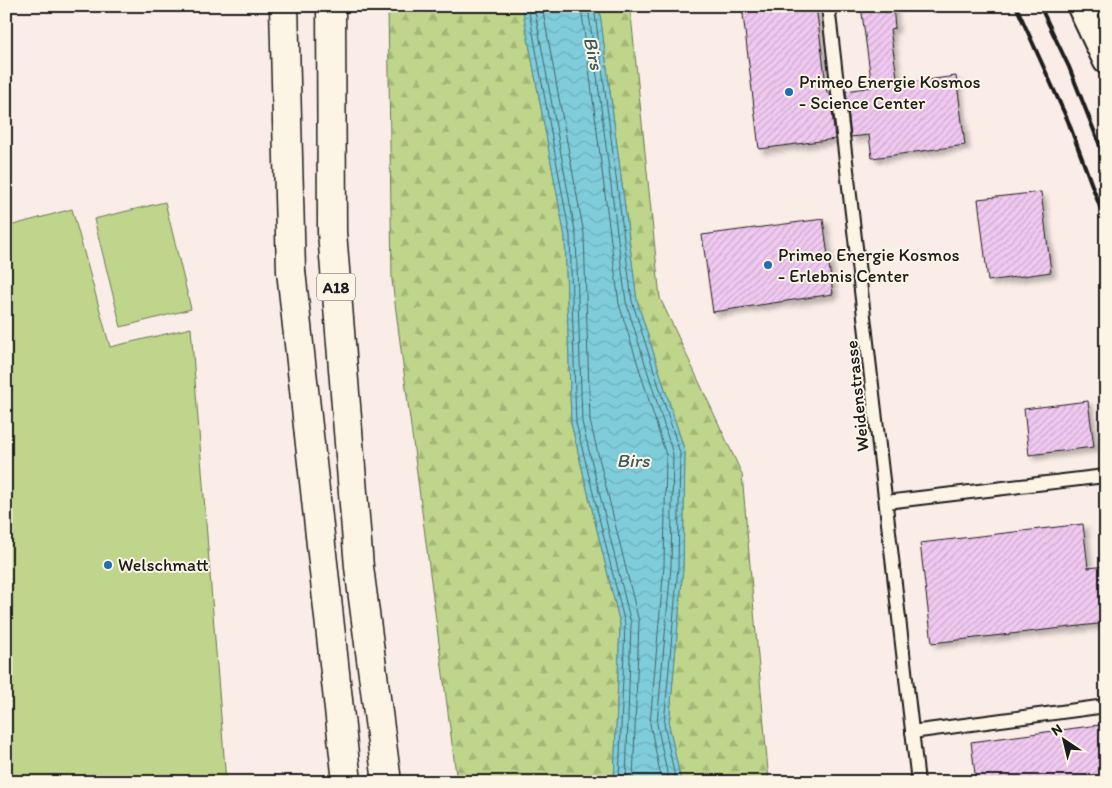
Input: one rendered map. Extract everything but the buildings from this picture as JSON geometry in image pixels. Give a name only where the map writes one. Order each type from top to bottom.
[{"type":"highway","name":"A18","points":[[284,6],[291,271],[347,782]]},
{"type":"highway","name":"A18","points":[[331,6],[332,232],[359,567],[387,782]]},
{"type":"street","points":[[1080,6],[1106,61]]},
{"type":"lane","name":"Weidenstrasse","points":[[828,6],[918,782]]},
{"type":"lane","points":[[886,502],[1105,476],[1106,479]]},
{"type":"lane","points":[[912,732],[1106,706]]},
{"type":"green space","points":[[388,6],[522,6],[565,237],[571,423],[620,624],[614,782],[457,782],[392,280]]},
{"type":"green space","points":[[599,6],[630,6],[660,298],[742,474],[769,782],[681,782],[669,725],[683,567],[685,452],[637,301]]},
{"type":"green space","points":[[165,202],[191,309],[121,327],[94,219]]},
{"type":"green space","name":"Welschmatt","points":[[72,209],[110,347],[191,328],[226,782],[6,782],[6,227]]},
{"type":"water","name":"Birs","points":[[522,6],[599,6],[637,301],[685,452],[683,567],[669,725],[681,782],[614,782],[620,624],[571,423],[565,237]]},
{"type":"railway","points":[[1016,6],[1068,121],[1106,223]]},
{"type":"railway","points":[[1040,6],[1069,67],[1106,161]]},
{"type":"place","name":"Primeo Energie Kosmos - Science Center","points":[[789,92]]},
{"type":"place","name":"Primeo Energie Kosmos - Erlebnis Center","points":[[768,265]]},
{"type":"place","name":"Welschmatt","points":[[108,565]]}]
